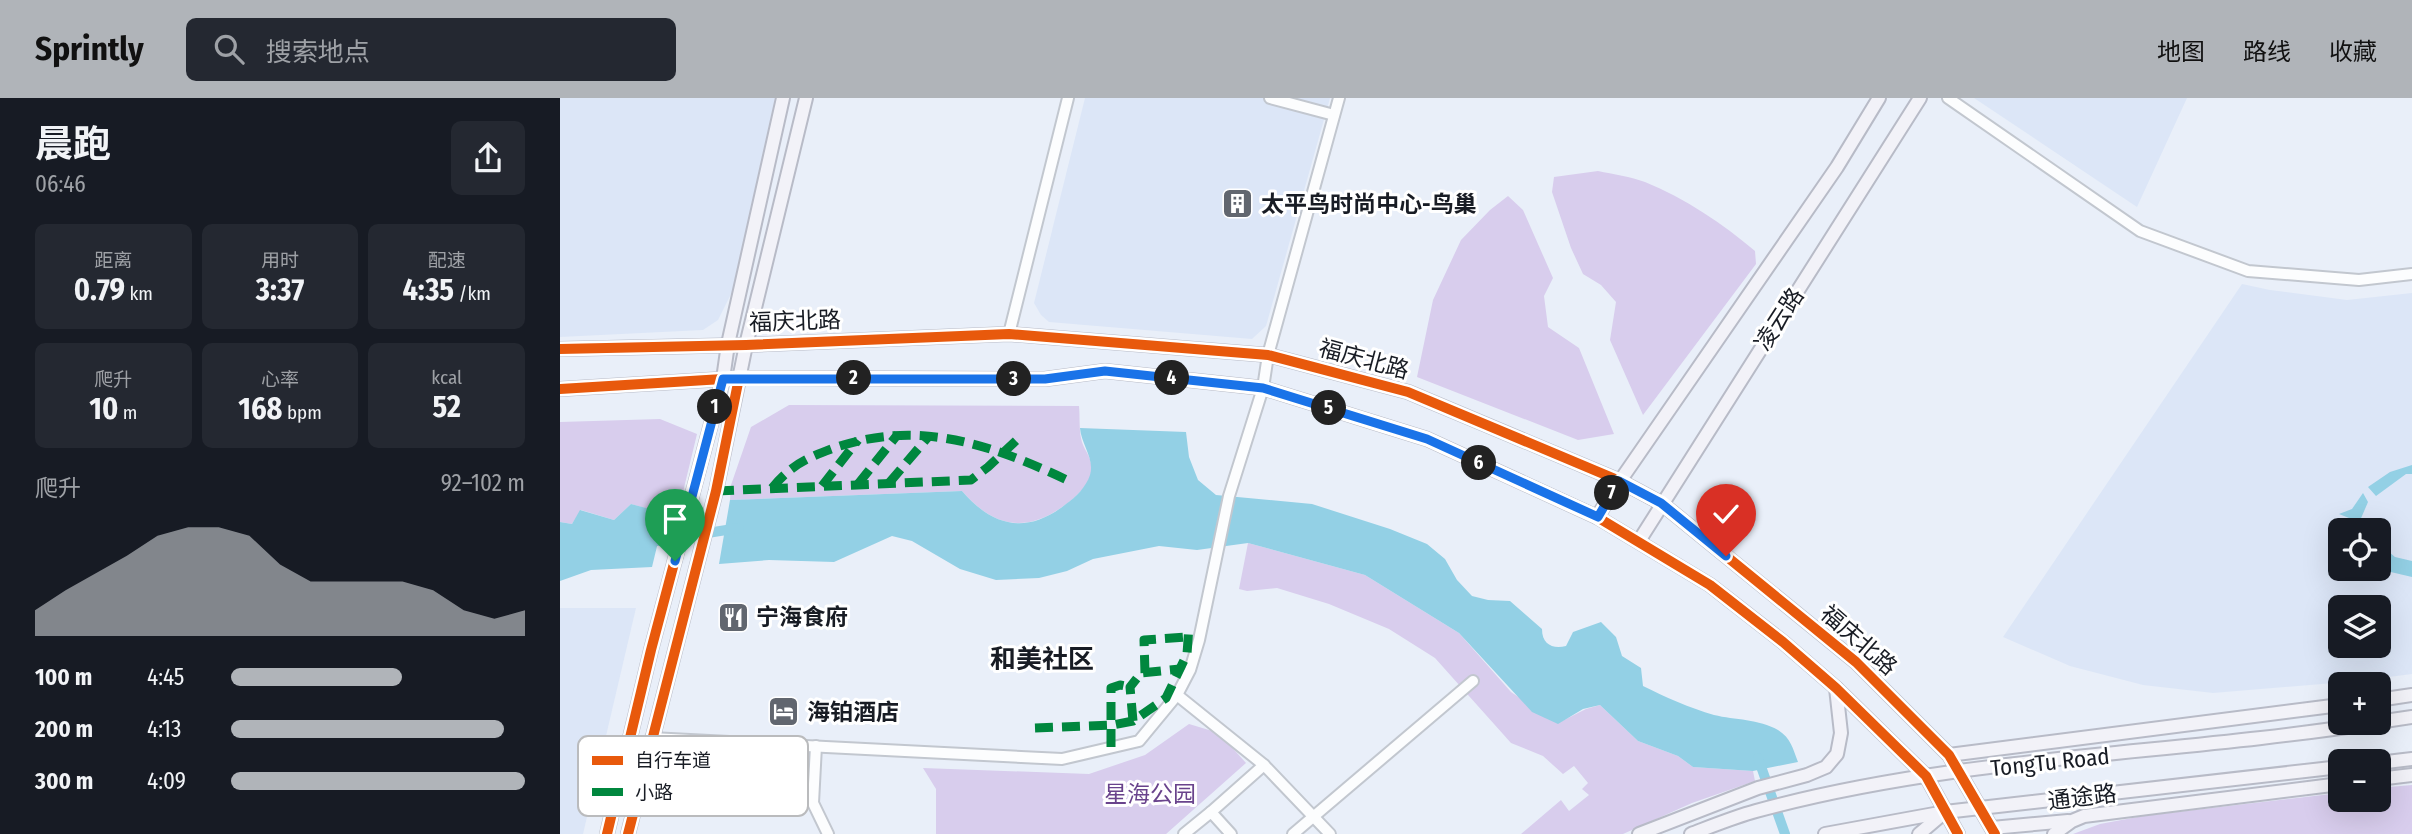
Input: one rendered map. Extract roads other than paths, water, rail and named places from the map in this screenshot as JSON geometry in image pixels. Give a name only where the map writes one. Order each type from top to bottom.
[{"type":"main road","points":[[631,736],[723,379],[728,344],[783,98]]},
{"type":"main road","points":[[652,736],[711,509],[746,345],[806,98]]},
{"type":"main road","name":"凌云路","points":[[1598,517],[1619,481],[1837,167],[1879,98]]},
{"type":"main road","name":"凌云路","points":[[1639,541],[1920,98]]},
{"type":"main road","name":"福庆北路","points":[[560,349],[746,345],[1009,334],[1268,355],[1408,392],[1619,481],[1661,503],[1856,662],[1949,755],[1994,831]]},
{"type":"main road","points":[[560,389],[739,378],[1045,379],[1105,371],[1263,388],[1427,439],[1598,517],[1710,585],[1836,688],[1926,776],[1958,834]]},
{"type":"main road","points":[[1639,834],[1758,788],[1826,767],[1837,754],[1841,733],[1836,688]]},
{"type":"main road","points":[[2391,697],[2412,695]]},
{"type":"main road","points":[[1949,755],[2328,707]]},
{"type":"main road","name":"TongTu Road","points":[[2391,720],[2412,717]]},
{"type":"main road","name":"TongTu Road","points":[[1691,834],[1752,812],[1860,786],[1960,771],[2328,730]]},
{"type":"main road","points":[[2391,761],[2412,759]]},
{"type":"main road","name":"通途路","points":[[1831,833],[1945,812],[2328,768]]},
{"type":"main road","points":[[2391,777],[2412,775]]},
{"type":"main road","points":[[2054,834],[2084,816],[2328,786]]},
{"type":"main road","points":[[1919,834],[1945,812]]},
{"type":"main road","points":[[607,834],[611,816]]},
{"type":"main road","points":[[628,834],[632,816]]},
{"type":"main road","points":[[1994,831],[2072,821]]},
{"type":"street","points":[[1009,334],[1068,98]]},
{"type":"street","points":[[1270,98],[1334,115]]},
{"type":"street","points":[[808,746],[1062,759],[1139,741],[1177,695],[1190,670],[1199,640],[1228,496],[1263,388],[1268,355],[1339,98]]},
{"type":"street","points":[[1948,98],[2140,231],[2248,271],[2358,280],[2412,274]]},
{"type":"street","points":[[1293,834],[1473,681]]},
{"type":"street","points":[[1177,695],[1264,765],[1330,834]]},
{"type":"street","points":[[816,746],[813,803],[828,834]]},
{"type":"street","points":[[1184,834],[1264,765]]},
{"type":"street","points":[[1211,812],[1231,834]]},
{"type":"water","points":[[1080,428],[1186,432],[1189,457],[1198,480],[1216,495],[1312,504],[1427,544],[1445,559],[1457,580],[1472,596],[1510,601],[1542,629],[1544,639],[1549,645],[1566,646],[1573,632],[1601,622],[1616,637],[1622,656],[1641,668],[1643,686],[1705,712],[1771,726],[1789,740],[1798,762],[1753,771],[1693,767],[1678,756],[1638,741],[1600,705],[1583,709],[1558,724],[1532,712],[1459,633],[1365,575],[1248,543],[1197,550],[1159,546],[1093,559],[1067,571],[1039,578],[996,580],[960,569],[912,541],[892,536],[834,562],[769,560],[719,564],[730,500],[962,491],[986,513],[998,519],[1011,523],[1038,520],[1070,501],[1090,475],[1091,463]]},
{"type":"water","points":[[2412,465],[2412,474],[2406,474],[2376,496],[2368,487],[2390,472]]},
{"type":"water","points":[[2363,493],[2368,502],[2361,518],[2349,518],[2339,514],[2352,509]]},
{"type":"water","points":[[631,504],[665,513],[652,567],[591,570],[560,581],[560,522],[572,524],[580,510],[614,520]]},
{"type":"water","points":[[2391,554],[2412,561],[2412,577],[2391,572]]},
{"type":"waterway","points":[[644,543],[739,528]]},
{"type":"waterway","points":[[1758,758],[1785,834]]},
{"type":"place","name":"太平鸟时尚中心-鸟巢","points":[[1238,204]]},
{"type":"place","name":"宁海食府","points":[[733,617]]},
{"type":"place","name":"海铂酒店","points":[[784,712]]},
{"type":"district","name":"和美社区","points":[[1042,659]]},
{"type":"park label","name":"星海公园","points":[[1150,794]]}]
